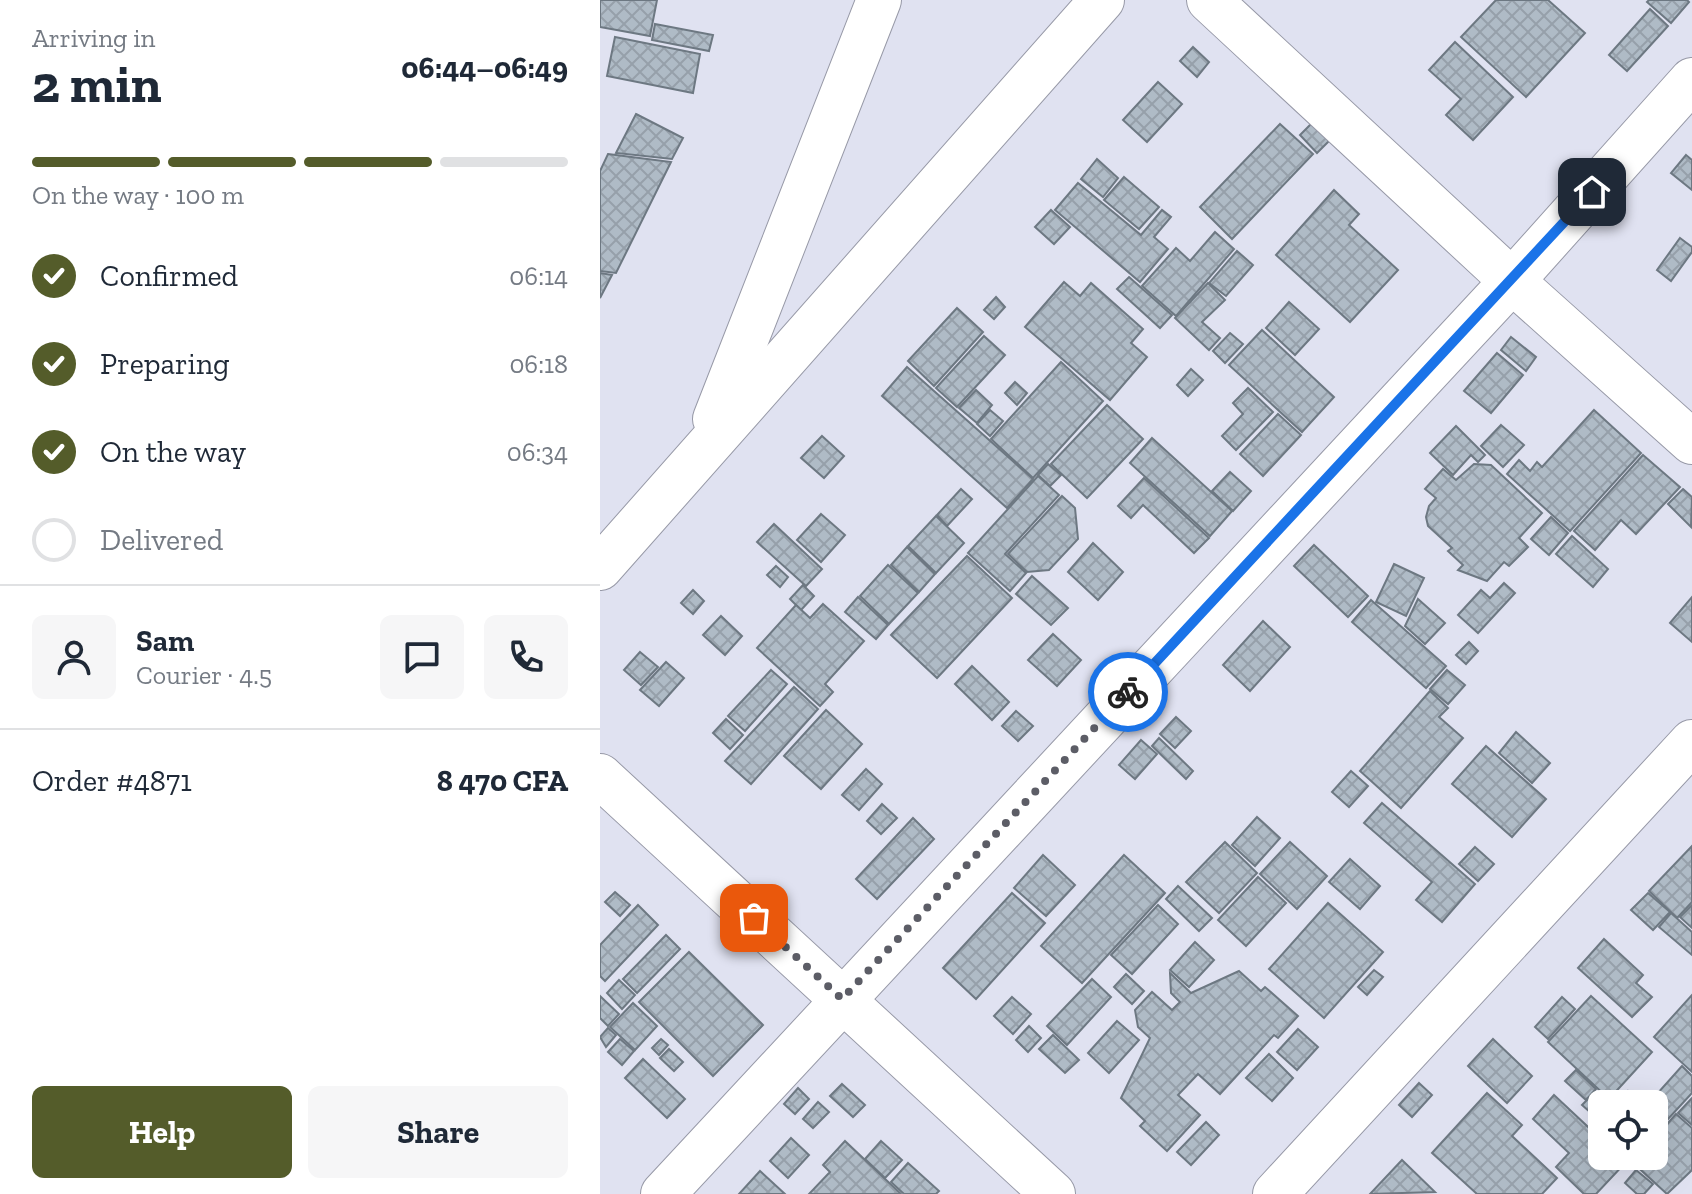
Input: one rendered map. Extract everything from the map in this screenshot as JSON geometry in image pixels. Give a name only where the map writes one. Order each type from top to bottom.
[{"type":"street","points":[[704,447],[879,0]]},
{"type":"street","points":[[602,563],[1102,0]]},
{"type":"street","points":[[1209,0],[1512,281],[1692,442]]},
{"type":"street","points":[[663,1194],[1512,281],[1692,80]]},
{"type":"street","points":[[1275,1194],[1692,742]]},
{"type":"street","points":[[600,776],[1053,1194]]},
{"type":"building","points":[[600,0],[657,0],[650,36],[600,27]]},
{"type":"building","points":[[1496,0],[1548,0],[1585,33],[1526,97],[1461,37]]},
{"type":"building","points":[[1647,2],[1689,2],[1671,23]]},
{"type":"building","points":[[1650,9],[1668,26],[1627,71],[1609,55]]},
{"type":"building","points":[[655,24],[713,35],[709,51],[652,40]]},
{"type":"building","points":[[615,37],[700,54],[693,93],[607,76]]},
{"type":"building","points":[[1455,42],[1513,97],[1473,140],[1446,115],[1461,99],[1429,70]]},
{"type":"building","points":[[1193,47],[1209,62],[1197,77],[1180,61]]},
{"type":"building","points":[[1158,82],[1182,104],[1147,142],[1123,120]]},
{"type":"building","points":[[636,114],[683,138],[672,159],[616,153]]},
{"type":"building","points":[[1314,121],[1332,138],[1317,153],[1300,135]]},
{"type":"building","points":[[1280,124],[1313,154],[1232,239],[1200,207]]},
{"type":"building","points":[[608,154],[671,162],[616,273],[600,271],[600,171]]},
{"type":"building","points":[[1686,155],[1692,160],[1692,190],[1671,173]]},
{"type":"building","points":[[1097,159],[1118,178],[1103,197],[1081,179]]},
{"type":"building","points":[[1124,177],[1159,207],[1139,229],[1104,200]]},
{"type":"building","points":[[1078,183],[1141,235],[1162,210],[1171,217],[1154,237],[1168,249],[1140,282],[1055,210]]},
{"type":"building","points":[[1334,190],[1359,214],[1349,225],[1398,270],[1350,322],[1276,255]]},
{"type":"building","points":[[1051,210],[1070,227],[1054,244],[1035,227]]},
{"type":"building","points":[[1215,232],[1234,249],[1176,316],[1142,286],[1176,248],[1190,261]]},
{"type":"building","points":[[1680,238],[1692,247],[1692,252],[1671,281],[1657,270]]},
{"type":"building","points":[[1237,251],[1253,265],[1226,296],[1209,283]]},
{"type":"building","points":[[600,273],[612,275],[600,298]]},
{"type":"building","points":[[1129,277],[1172,315],[1160,328],[1117,289]]},
{"type":"building","points":[[1064,282],[1080,296],[1091,283],[1143,329],[1131,343],[1147,357],[1110,400],[1025,327]]},
{"type":"building","points":[[1208,283],[1225,300],[1202,322],[1220,338],[1209,350],[1175,318]]},
{"type":"building","points":[[996,297],[1005,307],[994,319],[984,310]]},
{"type":"building","points":[[1289,302],[1319,329],[1295,355],[1266,328]]},
{"type":"building","points":[[957,308],[983,332],[934,386],[908,361]]},
{"type":"building","points":[[1262,330],[1334,397],[1302,432],[1229,365]]},
{"type":"building","points":[[1230,333],[1243,344],[1225,363],[1213,351]]},
{"type":"building","points":[[984,336],[1005,355],[957,407],[936,388]]},
{"type":"building","points":[[1511,337],[1536,357],[1526,371],[1501,350]]},
{"type":"building","points":[[1497,353],[1523,375],[1491,413],[1464,391]]},
{"type":"building","points":[[1061,362],[1103,401],[1033,478],[991,439]]},
{"type":"building","points":[[907,367],[1033,479],[1007,508],[882,396]]},
{"type":"building","points":[[1191,369],[1203,380],[1188,396],[1177,385]]},
{"type":"building","points":[[1015,382],[1027,393],[1017,405],[1005,393]]},
{"type":"building","points":[[1248,388],[1273,412],[1236,450],[1222,436],[1243,414],[1233,403]]},
{"type":"building","points":[[976,390],[992,405],[977,423],[959,408]]},
{"type":"building","points":[[1107,405],[1143,439],[1087,498],[1051,464]]},
{"type":"building","points":[[990,410],[1003,421],[990,436],[977,424]]},
{"type":"building","points":[[1594,410],[1641,453],[1570,531],[1507,474],[1519,460],[1530,471],[1537,462],[1542,467]]},
{"type":"building","points":[[1278,414],[1301,435],[1263,476],[1240,454]]},
{"type":"building","points":[[1501,425],[1524,445],[1503,467],[1481,446]]},
{"type":"building","points":[[1456,426],[1485,455],[1478,462],[1471,455],[1453,475],[1430,453]]},
{"type":"building","points":[[822,436],[844,456],[824,478],[801,458]]},
{"type":"building","points":[[1152,438],[1232,511],[1210,536],[1130,463]]},
{"type":"building","points":[[1643,455],[1680,487],[1636,534],[1621,520],[1595,550],[1574,531]]},
{"type":"building","points":[[1048,464],[1061,475],[1050,486],[1038,475]]},
{"type":"building","points":[[1474,464],[1491,465],[1542,513],[1519,538],[1528,547],[1509,566],[1504,562],[1487,581],[1458,570],[1463,565],[1448,551],[1452,548],[1428,526],[1426,517],[1429,506],[1436,498],[1425,489],[1443,469],[1456,480]]},
{"type":"building","points":[[1230,472],[1251,491],[1233,511],[1212,491]]},
{"type":"building","points":[[1038,476],[1059,495],[1005,554],[1026,573],[1010,591],[968,553]]},
{"type":"building","points":[[1144,478],[1209,538],[1194,553],[1143,505],[1131,518],[1118,506]]},
{"type":"building","points":[[961,489],[972,499],[947,526],[937,515]]},
{"type":"building","points":[[1683,489],[1692,497],[1691,527],[1668,504]]},
{"type":"building","points":[[1062,496],[1075,508],[1078,539],[1049,570],[1027,572],[1008,554]]},
{"type":"building","points":[[821,514],[845,535],[821,562],[797,540]]},
{"type":"building","points":[[936,516],[964,543],[936,573],[908,546]]},
{"type":"building","points":[[1551,517],[1568,533],[1549,555],[1531,539]]},
{"type":"building","points":[[774,524],[822,569],[806,586],[757,542]]},
{"type":"building","points":[[1572,536],[1608,569],[1593,587],[1556,554]]},
{"type":"building","points":[[1093,543],[1123,572],[1098,600],[1068,572]]},
{"type":"building","points":[[1314,545],[1368,596],[1348,617],[1294,566]]},
{"type":"building","points":[[907,547],[935,574],[919,592],[891,565]]},
{"type":"building","points":[[967,556],[1012,598],[937,678],[891,635]]},
{"type":"building","points":[[1394,564],[1424,578],[1406,616],[1376,602]]},
{"type":"building","points":[[888,565],[918,593],[889,624],[860,596]]},
{"type":"building","points":[[776,566],[788,577],[780,587],[767,575]]},
{"type":"building","points":[[1032,576],[1068,608],[1051,625],[1016,594]]},
{"type":"building","points":[[1504,583],[1515,593],[1478,633],[1458,615],[1481,590],[1490,598]]},
{"type":"building","points":[[803,585],[814,596],[801,610],[790,599]]},
{"type":"building","points":[[693,590],[704,601],[693,614],[681,603]]},
{"type":"building","points":[[858,597],[888,625],[876,639],[845,612]]},
{"type":"building","points":[[1692,597],[1692,642],[1670,623]]},
{"type":"building","points":[[1418,599],[1445,623],[1425,644],[1405,626]]},
{"type":"building","points":[[1371,600],[1446,666],[1426,688],[1352,622]]},
{"type":"building","points":[[823,604],[864,641],[825,684],[833,692],[820,706],[757,648],[796,605],[810,618]]},
{"type":"building","points":[[721,616],[742,636],[725,655],[703,635]]},
{"type":"building","points":[[1263,621],[1290,647],[1250,691],[1223,665]]},
{"type":"building","points":[[1053,634],[1081,660],[1057,686],[1028,660]]},
{"type":"building","points":[[1469,642],[1478,651],[1466,664],[1456,655]]},
{"type":"building","points":[[640,652],[658,667],[641,685],[624,670]]},
{"type":"building","points":[[666,662],[684,678],[659,706],[640,690]]},
{"type":"building","points":[[972,666],[1009,702],[992,720],[955,684]]},
{"type":"building","points":[[771,670],[787,684],[745,731],[728,716]]},
{"type":"building","points":[[1447,670],[1465,685],[1448,704],[1430,689]]},
{"type":"building","points":[[794,687],[818,709],[751,784],[725,761]]},
{"type":"building","points":[[1430,691],[1448,708],[1439,717],[1463,738],[1401,808],[1360,771]]},
{"type":"building","points":[[826,710],[862,744],[821,789],[784,756]]},
{"type":"building","points":[[1016,711],[1033,726],[1018,741],[1002,726]]},
{"type":"building","points":[[1176,717],[1191,731],[1175,748],[1160,734]]},
{"type":"building","points":[[726,719],[743,735],[730,749],[713,733]]},
{"type":"building","points":[[1516,732],[1550,763],[1532,783],[1499,753]]},
{"type":"building","points":[[1159,738],[1193,771],[1186,779],[1152,746]]},
{"type":"building","points":[[1141,740],[1157,754],[1135,779],[1119,765]]},
{"type":"building","points":[[1486,746],[1546,799],[1512,837],[1452,784]]},
{"type":"building","points":[[866,769],[882,784],[859,810],[842,795]]},
{"type":"building","points":[[1351,771],[1368,786],[1349,807],[1332,792]]},
{"type":"building","points":[[1382,803],[1475,884],[1442,922],[1416,900],[1432,882],[1364,823]]},
{"type":"building","points":[[882,804],[897,818],[881,834],[867,821]]},
{"type":"building","points":[[1257,817],[1280,838],[1255,866],[1232,845]]},
{"type":"building","points":[[913,818],[934,839],[877,899],[856,879]]},
{"type":"building","points":[[1225,842],[1257,873],[1219,913],[1186,882]]},
{"type":"building","points":[[1290,842],[1327,876],[1297,909],[1260,874]]},
{"type":"building","points":[[1692,846],[1692,902],[1677,918],[1649,891]]},
{"type":"building","points":[[1475,847],[1494,864],[1478,881],[1459,864]]},
{"type":"building","points":[[1043,855],[1075,885],[1046,916],[1014,888]]},
{"type":"building","points":[[1124,855],[1165,893],[1082,983],[1041,946]]},
{"type":"building","points":[[1350,859],[1380,886],[1360,909],[1329,882]]},
{"type":"building","points":[[1258,877],[1286,903],[1246,946],[1218,920]]},
{"type":"building","points":[[1178,886],[1212,918],[1199,931],[1166,899]]},
{"type":"building","points":[[615,892],[630,905],[620,916],[605,902]]},
{"type":"building","points":[[1012,893],[1045,923],[976,999],[943,968]]},
{"type":"building","points":[[1648,893],[1670,912],[1653,930],[1631,910]]},
{"type":"building","points":[[1328,903],[1383,952],[1324,1018],[1269,969]]},
{"type":"building","points":[[638,905],[658,925],[605,981],[600,976],[600,945]]},
{"type":"building","points":[[1158,905],[1178,924],[1132,974],[1111,955]]},
{"type":"building","points":[[1692,905],[1692,928],[1680,917]]},
{"type":"building","points":[[1671,913],[1692,932],[1692,955],[1659,927]]},
{"type":"building","points":[[666,935],[680,949],[637,993],[623,979]]},
{"type":"building","points":[[1604,939],[1643,975],[1636,983],[1652,997],[1632,1017],[1578,968]]},
{"type":"building","points":[[1195,942],[1214,960],[1189,987],[1170,970]]},
{"type":"building","points":[[689,952],[763,1025],[713,1076],[639,1002]]},
{"type":"building","points":[[1374,970],[1383,977],[1367,995],[1358,987]]},
{"type":"building","points":[[1239,971],[1261,991],[1265,987],[1298,1016],[1278,1038],[1274,1035],[1220,1094],[1198,1074],[1178,1095],[1200,1115],[1167,1151],[1140,1126],[1145,1121],[1121,1098],[1150,1038],[1138,1027],[1135,1010],[1152,992],[1172,1010],[1180,1002],[1171,993],[1170,973],[1191,993]]},
{"type":"building","points":[[1126,974],[1144,991],[1132,1004],[1114,987]]},
{"type":"building","points":[[1092,979],[1111,997],[1067,1045],[1047,1026]]},
{"type":"building","points":[[619,980],[635,995],[622,1009],[607,993]]},
{"type":"building","points":[[1692,995],[1692,1072],[1654,1037]]},
{"type":"building","points":[[600,996],[619,1014],[608,1026],[600,1018]]},
{"type":"building","points":[[1591,996],[1652,1052],[1617,1090],[1599,1090],[1548,1042]]},
{"type":"building","points":[[1012,997],[1031,1014],[1013,1034],[994,1016]]},
{"type":"building","points":[[1562,997],[1575,1009],[1548,1039],[1535,1027]]},
{"type":"building","points":[[633,1003],[657,1026],[635,1050],[610,1027]]},
{"type":"building","points":[[1117,1021],[1139,1040],[1109,1073],[1088,1053]]},
{"type":"building","points":[[1029,1026],[1041,1038],[1028,1052],[1016,1040]]},
{"type":"building","points":[[608,1028],[616,1035],[606,1047],[600,1037]]},
{"type":"building","points":[[1298,1029],[1318,1047],[1297,1070],[1277,1052]]},
{"type":"building","points":[[1053,1035],[1079,1060],[1065,1073],[1039,1049]]},
{"type":"building","points":[[620,1039],[634,1051],[622,1065],[608,1052]]},
{"type":"building","points":[[661,1039],[668,1045],[659,1055],[652,1048]]},
{"type":"building","points":[[1493,1039],[1532,1076],[1507,1103],[1468,1066]]},
{"type":"building","points":[[669,1049],[683,1062],[674,1071],[660,1058]]},
{"type":"building","points":[[1269,1054],[1293,1078],[1272,1101],[1246,1078]]},
{"type":"building","points":[[643,1059],[685,1099],[667,1118],[625,1078]]},
{"type":"building","points":[[1682,1066],[1692,1076],[1692,1093],[1668,1119],[1668,1090],[1661,1090]]},
{"type":"building","points":[[1576,1070],[1596,1089],[1588,1090],[1586,1100],[1565,1081]]},
{"type":"building","points":[[1419,1083],[1432,1095],[1412,1117],[1399,1105]]},
{"type":"building","points":[[842,1084],[865,1105],[853,1117],[830,1096]]},
{"type":"building","points":[[798,1088],[809,1099],[795,1114],[784,1104]]},
{"type":"building","points":[[1487,1093],[1522,1125],[1512,1136],[1557,1178],[1542,1194],[1477,1194],[1432,1153]]},
{"type":"building","points":[[1554,1095],[1588,1127],[1588,1170],[1618,1170],[1596,1194],[1584,1194],[1556,1167],[1569,1153],[1533,1119]]},
{"type":"building","points":[[1692,1098],[1692,1125],[1678,1113]]},
{"type":"building","points":[[818,1102],[829,1112],[813,1128],[803,1119]]},
{"type":"building","points":[[1676,1114],[1692,1128],[1692,1170],[1667,1194],[1641,1170],[1668,1170],[1668,1123]]},
{"type":"building","points":[[1206,1122],[1219,1135],[1191,1165],[1177,1152]]},
{"type":"building","points":[[791,1138],[809,1155],[788,1178],[770,1161]]},
{"type":"building","points":[[845,1141],[901,1194],[809,1194],[830,1172],[823,1165]]},
{"type":"building","points":[[881,1141],[902,1160],[885,1178],[865,1159]]},
{"type":"building","points":[[1402,1160],[1435,1192],[1370,1194]]},
{"type":"building","points":[[908,1163],[939,1191],[936,1194],[904,1194],[891,1182]]},
{"type":"building","points":[[1636,1170],[1653,1184],[1644,1194],[1637,1194],[1625,1183]]},
{"type":"building","points":[[760,1171],[785,1194],[739,1194]]},
{"type":"way so far","points":[[754,918],[842,999],[1128,692]]},
{"type":"route","points":[[1128,692],[1592,192]]}]
